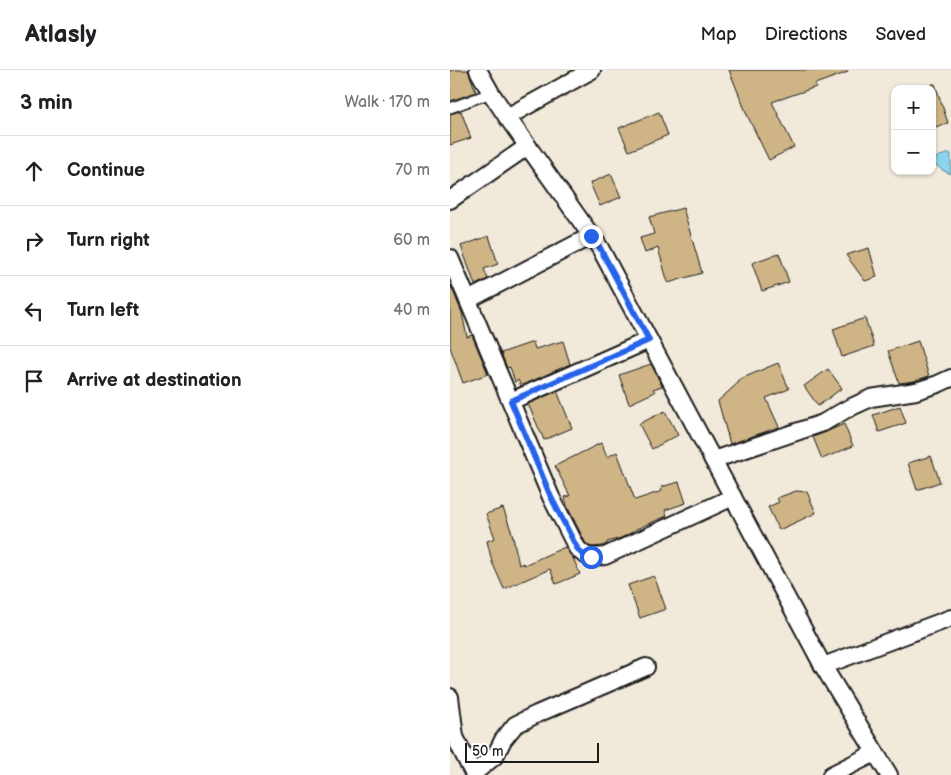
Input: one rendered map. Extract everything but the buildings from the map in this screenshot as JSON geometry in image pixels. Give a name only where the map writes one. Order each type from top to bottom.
[{"type":"street","points":[[478,70],[507,117],[600,248],[823,666],[889,775]]},
{"type":"street","points":[[507,117],[592,70]]},
{"type":"street","points":[[450,200],[528,146]]},
{"type":"street","points":[[468,300],[591,236]]},
{"type":"street","points":[[450,258],[551,497],[577,548],[582,554],[591,557],[605,556],[732,497]]},
{"type":"street","points":[[511,401],[649,340]]},
{"type":"street","points":[[713,460],[823,423],[852,406],[871,398],[916,391],[951,378]]},
{"type":"street","points":[[823,666],[951,618]]},
{"type":"street","points":[[450,697],[456,737],[474,774],[495,756],[503,740],[515,725],[646,667]]},
{"type":"street","points":[[831,775],[875,753]]},
{"type":"lane","points":[[450,108],[491,92]]},
{"type":"water","points":[[951,154],[951,174],[936,165],[937,157]]},
{"type":"route","points":[[591,236],[600,248],[649,340],[511,401],[551,497],[577,548],[582,554],[591,557]]}]
